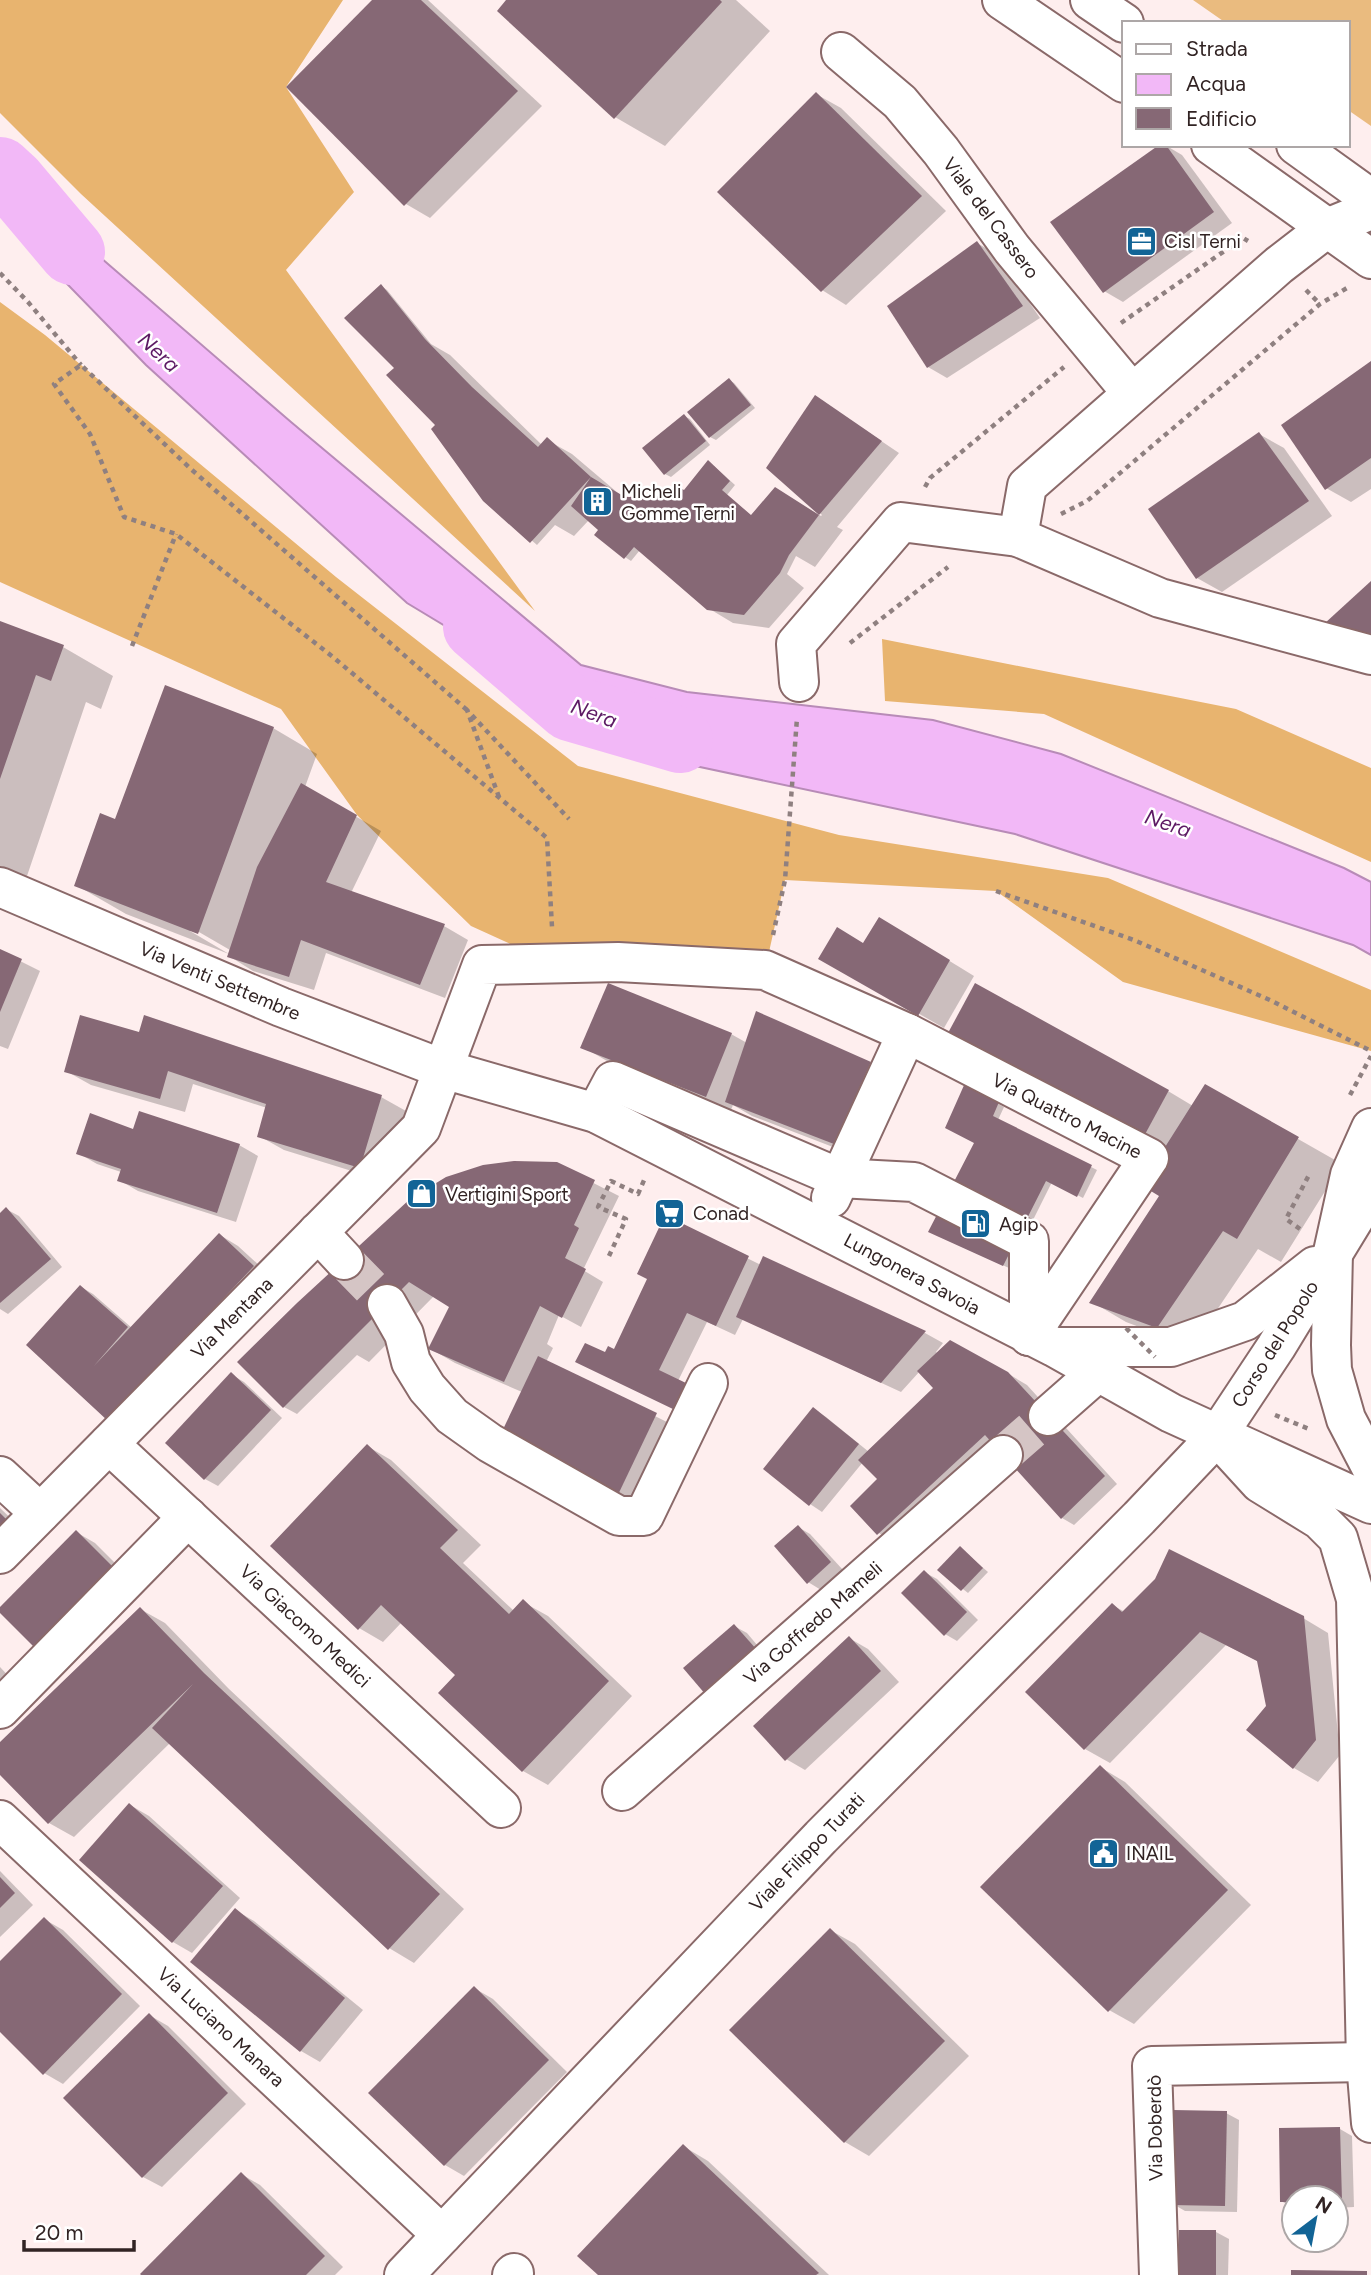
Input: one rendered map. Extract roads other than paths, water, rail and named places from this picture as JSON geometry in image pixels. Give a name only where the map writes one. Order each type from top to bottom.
[{"type":"street","points":[[1002,0],[1122,82]]},
{"type":"street","points":[[1090,0],[1122,22]]},
{"type":"street","name":"Viale del Cassero","points":[[841,52],[900,102],[940,151],[1012,249],[1132,393]]},
{"type":"street","points":[[1214,147],[1326,228],[1362,272]]},
{"type":"street","points":[[1299,147],[1371,199]]},
{"type":"street","points":[[1018,537],[1027,486],[1279,265],[1326,228],[1371,210]]},
{"type":"street","points":[[799,682],[796,644],[901,522],[1018,537],[1160,598],[1371,655]]},
{"type":"street","name":"Via Venti Settembre","points":[[0,887],[281,1007],[443,1069]]},
{"type":"street","name":"Via Quattro Macine","points":[[554,964],[618,962],[765,970],[907,1034],[1149,1158],[1042,1341]]},
{"type":"street","name":"Via Mentana","points":[[0,1553],[421,1128],[481,965],[554,964]]},
{"type":"street","points":[[820,1226],[839,1178],[907,1034]]},
{"type":"street","name":"Lungonera Savoia","points":[[443,1069],[596,1113],[1042,1341],[1217,1436],[1371,1504]]},
{"type":"street","points":[[596,1113],[613,1081],[839,1178],[914,1182],[1029,1241],[1042,1341],[1171,1347],[1245,1321],[1333,1252]]},
{"type":"street","name":"Corso del Popolo","points":[[1333,1252],[1350,1175],[1371,1128]]},
{"type":"street","name":"Corso del Popolo","points":[[1217,1436],[1276,1347],[1371,1191]]},
{"type":"street","name":"Corso del Popolo","points":[[1333,1252],[1371,1216]]},
{"type":"street","points":[[318,1231],[344,1260]]},
{"type":"street","points":[[1333,1252],[1332,1370],[1346,1419],[1371,1466]]},
{"type":"street","points":[[387,1304],[404,1334],[411,1362],[428,1388],[452,1416],[490,1443],[619,1516],[644,1516],[708,1383]]},
{"type":"street","points":[[1048,1416],[1098,1372]]},
{"type":"street","points":[[1217,1436],[1259,1483],[1320,1520],[1338,1538],[1364,1602]]},
{"type":"street","name":"Viale Filippo Turati","points":[[404,2275],[821,1837],[1139,1518],[1217,1436]]},
{"type":"street","name":"Via Giacomo Medici","points":[[109,1444],[501,1808]]},
{"type":"street","name":"Via Goffredo Mameli","points":[[622,1791],[1003,1455]]},
{"type":"street","points":[[0,1476],[40,1513]]},
{"type":"street","points":[[0,1709],[188,1517]]},
{"type":"street","points":[[1371,1562],[1364,1602],[1366,2062],[1371,2123]]},
{"type":"street","name":"Via Luciano Manara","points":[[0,1820],[442,2235]]},
{"type":"street","name":"Via Doberdò","points":[[1159,2275],[1152,2066],[1366,2062]]},
{"type":"water","points":[[13,182],[291,422],[581,665],[687,692],[933,720],[1061,754],[1344,868],[1371,882],[1371,955],[1353,945],[1015,834],[667,760],[407,603],[146,365],[0,215],[0,197]]},
{"type":"waterway","name":"Nera","points":[[0,170],[72,252]]},
{"type":"waterway","name":"Nera","points":[[476,627],[570,708],[680,740]]},
{"type":"tunnel","points":[[344,1260],[387,1304]]},
{"type":"tunnel","points":[[1003,1455],[1048,1416]]},
{"type":"place","name":"Cisl Terni","points":[[1141,241]]},
{"type":"place","name":"Micheli Gomme Terni","points":[[598,502]]},
{"type":"place","name":"Vertigini Sport","points":[[422,1194]]},
{"type":"place","name":"Conad","points":[[670,1213]]},
{"type":"place","name":"Agip","points":[[976,1224]]},
{"type":"place","name":"INAIL","points":[[1103,1853]]}]
